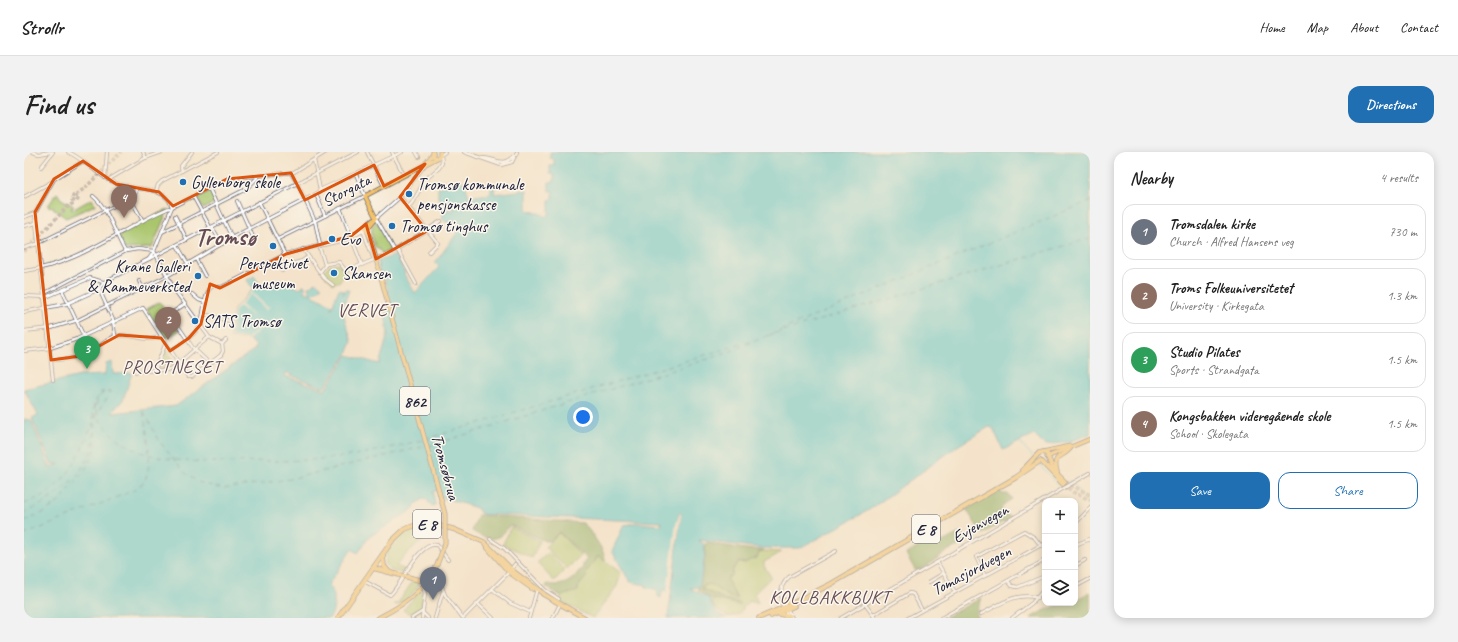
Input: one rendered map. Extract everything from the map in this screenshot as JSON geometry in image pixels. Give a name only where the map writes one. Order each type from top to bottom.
[{"type":"highway","points":[[1060,478],[1056,469],[1056,461],[1059,456],[1070,450],[1071,447]]},
{"type":"highway","points":[[1041,453],[1048,457],[1051,467],[1064,483],[1038,458],[1041,453]]},
{"type":"highway","name":"E 8","points":[[1021,474],[1041,453]]},
{"type":"highway","name":"E 8","points":[[759,618],[786,608],[831,584],[1041,461],[1046,460],[1048,457]]},
{"type":"highway","name":"E 8","points":[[338,618],[398,535],[409,527],[417,524],[431,524],[453,529],[482,540],[493,549],[509,570],[536,591],[560,601],[585,618]]},
{"type":"highway","points":[[383,554],[384,567],[392,573]]},
{"type":"highway","points":[[374,568],[419,580],[432,572]]},
{"type":"highway","name":"E 8","points":[[765,618],[776,614],[831,584]]},
{"type":"highway","points":[[782,599],[788,603],[796,602]]},
{"type":"highway","name":"E 8","points":[[776,614],[790,617]]},
{"type":"main road","name":"Storgata","points":[[425,164],[433,153]]},
{"type":"main road","points":[[433,153],[437,158]]},
{"type":"main road","name":"Storgata","points":[[365,196],[437,158],[440,154]]},
{"type":"main road","points":[[365,196],[375,219],[365,229]]},
{"type":"main road","name":"Tromsøbrua","points":[[365,229],[370,237],[445,514],[445,543],[432,572]]},
{"type":"main road","points":[[1048,457],[1090,438]]},
{"type":"main road","points":[[1041,453],[1071,447]]},
{"type":"main road","name":"862","points":[[378,618],[400,606],[415,594],[432,572]]},
{"type":"street","points":[[32,152],[39,154],[52,152]]},
{"type":"street","points":[[41,167],[52,152]]},
{"type":"street","points":[[68,152],[107,179],[119,185],[156,191],[164,195],[171,202],[180,203]]},
{"type":"street","points":[[107,152],[107,179]]},
{"type":"street","points":[[143,152],[146,158]]},
{"type":"street","points":[[107,179],[146,158],[162,152]]},
{"type":"street","points":[[182,171],[181,166],[192,152]]},
{"type":"street","points":[[156,191],[161,182],[218,152]]},
{"type":"street","points":[[24,271],[42,269],[76,257],[143,221],[227,179],[292,174],[326,152]]},
{"type":"street","points":[[24,312],[46,309],[68,303],[99,289],[103,282],[358,152]]},
{"type":"street","points":[[367,152],[384,186]]},
{"type":"street","points":[[24,331],[48,328],[77,320],[143,289],[250,228],[316,194],[320,190],[356,174],[393,154],[402,152]]},
{"type":"street","points":[[416,152],[419,157]]},
{"type":"street","points":[[408,207],[412,203],[426,178],[440,167],[442,163],[440,154],[445,152]]},
{"type":"street","points":[[464,152],[494,163],[506,165],[514,160],[516,153]]},
{"type":"street","points":[[393,154],[404,175]]},
{"type":"street","points":[[437,158],[440,167]]},
{"type":"street","points":[[314,160],[318,172],[320,190]]},
{"type":"street","points":[[24,197],[83,162]]},
{"type":"street","points":[[416,284],[396,250],[375,219],[400,197],[425,164]]},
{"type":"street","points":[[292,174],[298,183],[315,221],[325,265]]},
{"type":"street","points":[[356,174],[365,196]]},
{"type":"street","points":[[162,232],[249,187],[258,177]]},
{"type":"street","points":[[53,181],[35,213],[45,293],[53,380]]},
{"type":"street","points":[[24,248],[39,243],[130,198],[135,195],[136,188]]},
{"type":"street","points":[[209,188],[232,238]]},
{"type":"street","points":[[316,194],[325,216]]},
{"type":"street","points":[[93,196],[105,211],[125,251]]},
{"type":"street","points":[[193,196],[222,244]]},
{"type":"street","name":"Storgata","points":[[278,239],[365,196]]},
{"type":"street","points":[[400,197],[438,243],[429,252]]},
{"type":"street","points":[[130,198],[143,221]]},
{"type":"street","points":[[237,201],[253,237]]},
{"type":"street","points":[[148,259],[154,251],[162,232],[171,207],[171,202]]},
{"type":"street","points":[[259,202],[285,255]]},
{"type":"street","points":[[340,208],[362,265]]},
{"type":"street","points":[[24,217],[35,213]]},
{"type":"street","points":[[175,216],[187,240]]},
{"type":"street","points":[[320,272],[326,264],[339,262],[346,271],[374,260],[396,250],[440,221]]},
{"type":"street","points":[[24,226],[36,223]]},
{"type":"street","points":[[170,352],[188,339],[201,324],[205,302],[210,288],[214,286],[218,288],[285,255],[303,249],[320,247],[352,236],[365,229],[374,260]]},
{"type":"street","points":[[177,244],[188,264]]},
{"type":"street","points":[[45,293],[125,251],[135,249],[154,251]]},
{"type":"street","points":[[303,249],[332,285]]},
{"type":"street","points":[[154,251],[167,276],[209,337],[222,344]]},
{"type":"street","points":[[275,260],[282,271],[289,265],[302,261],[308,257]]},
{"type":"street","points":[[196,259],[205,276]]},
{"type":"street","points":[[24,296],[45,297],[91,278],[103,282]]},
{"type":"street","points":[[139,281],[143,289]]},
{"type":"street","points":[[99,289],[114,323],[116,336]]},
{"type":"street","points":[[62,290],[91,352]]},
{"type":"street","points":[[192,294],[199,300],[205,302]]},
{"type":"street","points":[[185,304],[170,314],[195,349],[210,364]]},
{"type":"street","points":[[24,351],[50,348],[84,337],[144,308],[165,345],[187,377],[192,377],[223,353],[222,344]]},
{"type":"street","points":[[203,314],[230,321]]},
{"type":"street","points":[[52,360],[78,357],[91,352],[100,344],[116,336],[153,339],[161,337]]},
{"type":"street","points":[[139,371],[168,370],[178,365],[209,337]]},
{"type":"street","points":[[222,344],[226,340]]},
{"type":"street","points":[[155,370],[165,345]]},
{"type":"street","name":"Evjenvegen","points":[[841,618],[1090,473]]},
{"type":"street","points":[[1078,521],[1090,508]]},
{"type":"street","points":[[985,576],[976,557],[998,544],[1023,531],[1036,539],[1041,546]]},
{"type":"street","points":[[1078,544],[1090,539]]},
{"type":"street","points":[[490,540],[502,546],[545,590],[560,601],[553,618]]},
{"type":"street","points":[[364,581],[389,595],[414,559],[433,545],[438,546],[448,560]]},
{"type":"street","name":"Tomasjordvegen","points":[[908,618],[1041,546]]},
{"type":"street","points":[[790,617],[782,599],[781,588],[787,579],[836,551]]},
{"type":"street","points":[[1078,564],[1085,560]]},
{"type":"street","points":[[432,572],[438,578],[443,591],[463,618],[504,577],[516,562]]},
{"type":"street","points":[[938,562],[956,592]]},
{"type":"street","points":[[941,618],[1042,562]]},
{"type":"street","points":[[432,572],[438,578]]},
{"type":"street","points":[[929,582],[944,573]]},
{"type":"street","points":[[1008,581],[1012,586],[1017,587],[1042,577]]},
{"type":"street","points":[[1078,585],[1090,579]]},
{"type":"street","points":[[422,618],[423,585]]},
{"type":"street","points":[[492,589],[513,605],[530,612]]},
{"type":"street","points":[[435,618],[443,591]]},
{"type":"street","points":[[529,618],[536,591]]},
{"type":"street","points":[[873,615],[910,593],[913,594],[922,610]]},
{"type":"street","points":[[1012,618],[1042,595]]},
{"type":"street","points":[[981,614],[1012,598],[1029,596],[1038,598]]},
{"type":"street","points":[[478,604],[493,618]]},
{"type":"street","points":[[865,604],[875,618]]},
{"type":"street","points":[[412,618],[423,612]]},
{"type":"street","points":[[423,612],[428,618]]},
{"type":"highlighted area","points":[[83,161],[116,184],[159,192],[173,206],[227,179],[291,173],[305,200],[374,165],[384,186],[425,164],[400,197],[427,231],[376,259],[366,224],[351,236],[286,254],[220,288],[210,284],[201,324],[189,338],[170,351],[161,338],[119,335],[81,356],[51,360],[35,212],[54,179]]},
{"type":"green space","points":[[209,189],[215,202],[203,209],[197,196]]},
{"type":"green space","points":[[57,193],[61,199],[74,206],[71,208],[72,210],[92,199],[95,205],[66,218],[54,209],[54,207],[48,206]]},
{"type":"green space","points":[[168,209],[152,248],[124,249],[118,235]]},
{"type":"green space","points":[[376,222],[379,224],[391,250],[382,254],[380,250],[376,248],[372,234],[372,227]]},
{"type":"green space","points":[[338,263],[345,271],[340,281],[333,284],[322,273],[329,265]]},
{"type":"green space","points":[[160,302],[179,331],[165,339],[147,309]]},
{"type":"green space","points":[[165,349],[175,364],[160,368],[159,365]]},
{"type":"green space","points":[[1000,489],[1002,494],[1008,494],[1012,499],[1004,504],[1001,509],[1004,514],[1012,517],[982,534],[966,509]]},
{"type":"green space","points":[[478,515],[583,523],[603,552],[605,561],[598,556],[585,574],[587,576],[578,587],[578,591],[561,596],[546,587],[547,584],[557,585],[573,579],[579,571],[583,569],[583,564],[587,559],[559,532],[550,541],[545,541],[510,525],[506,531],[497,537],[483,537],[472,531]]},
{"type":"green space","points":[[423,526],[441,529],[417,545],[396,566],[406,570],[402,573],[390,570],[386,565],[386,558],[391,545],[409,531]]},
{"type":"green space","points":[[511,527],[540,541],[532,558],[503,544]]},
{"type":"green space","points":[[931,529],[939,542],[945,541],[962,533],[967,542],[949,550],[919,571],[915,570],[906,554],[922,545],[918,537]]},
{"type":"green space","points":[[559,533],[581,555],[567,569],[545,547]]},
{"type":"green space","points":[[707,543],[745,549],[764,550],[759,552],[757,558],[745,563],[739,562],[733,568],[732,575],[727,579],[737,599],[727,595],[710,584],[702,586],[702,589],[721,598],[741,604],[739,605],[715,599],[713,600],[698,590],[705,558],[705,544]]},
{"type":"green space","points":[[759,552],[782,552],[764,562],[764,566],[771,577],[754,594],[758,603],[749,601],[739,613],[728,617],[717,610],[712,603],[714,599],[739,605],[702,589],[702,587],[710,584],[723,591],[729,597],[737,598],[727,581],[732,571],[739,562],[745,563],[757,558]]},
{"type":"green space","points":[[548,553],[565,570],[554,581],[537,563]]},
{"type":"green space","points":[[599,556],[621,573],[617,586],[593,618],[560,601],[561,596],[578,591],[578,587],[587,576],[585,574]]},
{"type":"green space","points":[[413,581],[418,582],[417,589],[398,605],[394,604],[397,604]]},
{"type":"green space","points":[[420,591],[423,592],[421,610],[414,615],[403,610]]},
{"type":"green space","points":[[1090,592],[1090,618],[1031,618],[1041,612],[1058,606],[1078,606],[1078,598]]},
{"type":"green space","points":[[981,598],[976,614],[978,618],[944,618]]},
{"type":"water","points":[[550,152],[1090,152],[1090,434],[1068,442],[1044,445],[1033,435],[1003,450],[993,428],[989,427],[959,445],[869,510],[800,548],[761,548],[698,540],[704,544],[705,554],[700,584],[698,587],[690,588],[709,598],[715,611],[726,618],[668,618],[681,513],[679,513],[668,591],[662,590],[661,598],[658,597],[657,590],[646,587],[646,585],[630,582],[612,551],[624,525],[636,523],[661,525],[662,522],[481,514],[477,508],[441,497],[438,490],[433,492],[435,505],[432,506],[425,498],[414,505],[415,508],[369,537],[358,553],[352,549],[328,585],[334,596],[333,610],[330,618],[24,618],[24,419],[31,420],[50,468],[59,464],[51,464],[32,418],[38,415],[24,389],[80,376],[105,375],[106,364],[112,362],[113,374],[132,373],[123,400],[113,411],[113,413],[176,406],[255,349],[256,346],[249,339],[230,337],[234,309],[253,289],[247,280],[254,276],[262,287],[281,280],[300,289],[304,285],[306,288],[303,291],[311,294],[308,287],[316,282],[322,287],[312,295],[332,305],[331,309],[339,289],[344,290],[343,295],[346,289],[349,290],[342,310],[352,342],[347,354],[324,388],[290,375],[287,372],[285,376],[325,390],[348,355],[379,364],[380,362],[388,334],[384,306],[391,303],[383,273],[379,273],[378,261],[396,255],[405,273],[404,274],[415,293],[439,267],[435,263],[457,233],[455,228],[442,219],[445,208],[453,211],[454,208],[445,204],[446,202],[438,198],[438,188],[454,181],[456,185],[464,181],[469,197],[490,194],[492,185],[495,186],[494,194],[527,190],[527,210],[542,214],[546,217],[549,214],[549,200],[553,199],[553,191],[549,191],[549,182],[554,182],[554,174],[550,174],[550,166],[554,166],[554,159],[550,158]]},
{"type":"pier","points":[[254,289],[252,293],[267,307],[270,306],[265,312],[266,308],[251,294],[241,304],[256,319],[240,306],[235,311],[231,336],[248,338],[262,325],[263,326],[249,339],[230,337],[234,309]]},
{"type":"pier","points":[[680,512],[681,515],[670,594],[667,592],[676,525]]},
{"type":"waterway","points":[[1020,442],[1033,457]]},
{"type":"waterway","points":[[1039,464],[1060,487],[1063,485]]},
{"type":"waterway","points":[[1066,483],[1070,481],[1073,483],[1086,502],[1090,505]]},
{"type":"ferry route","points":[[429,446],[724,354],[1090,201]]},
{"type":"ferry route","points":[[767,336],[1090,238]]},
{"type":"ferry route","points":[[426,439],[755,340]]},
{"type":"ferry route","points":[[24,513],[57,494],[76,476],[84,465],[90,454],[93,442],[93,409],[95,402],[101,392],[111,391]]},
{"type":"ferry route","points":[[24,521],[43,513],[59,502],[87,467],[95,450],[95,403],[98,396],[104,392]]},
{"type":"ferry route","points":[[112,392],[102,394],[97,403],[99,418],[109,431],[124,444],[135,450],[170,459],[201,462],[321,459],[344,457],[423,440]]},
{"type":"ferry route","points":[[96,418],[103,403],[109,397]]},
{"type":"ferry route","points":[[24,535],[137,489],[145,480],[148,473],[149,464],[143,410],[160,442],[184,472],[198,482],[223,489],[290,479],[426,446]]},
{"type":"ferry route","points":[[24,504],[51,490],[60,482],[75,462],[93,423]]},
{"type":"tunnel","points":[[75,195],[79,198],[76,202],[72,200],[73,196],[84,189],[121,152]]},
{"type":"tunnel","points":[[24,252],[66,208],[75,202]]},
{"type":"tunnel","points":[[1065,482],[1090,495]]},
{"type":"tunnel","points":[[1063,484],[1073,492],[1090,500]]},
{"type":"place","name":"Gyllenborg skole","points":[[183,182]]},
{"type":"place","name":"Tromsø kommunale pensjonskasse","points":[[409,194]]},
{"type":"place","name":"Kongsbakken videregående skole","points":[[124,218]]},
{"type":"place","name":"Tromsø tinghus","points":[[392,226]]},
{"type":"place","name":"Evo","points":[[332,239]]},
{"type":"place","name":"Perspektivet museum","points":[[273,246]]},
{"type":"place","name":"Skansen","points":[[334,273]]},
{"type":"place","name":"Krane Galleri & Rammeverksted","points":[[198,276]]},
{"type":"place","name":"SATS Tromsø","points":[[195,321]]},
{"type":"place","name":"Troms Folkeuniversitetet","points":[[168,340]]},
{"type":"place","name":"Studio Pilates","points":[[87,369]]},
{"type":"place","name":"Tromsdalen kirke","points":[[433,600]]},
{"type":"district","name":"Tromsø","points":[[225,236]]},
{"type":"district","name":"VERVET","points":[[367,310]]},
{"type":"district","name":"PROSTNESET","points":[[172,367]]},
{"type":"district","name":"KOLLBAKKBUKT","points":[[830,596]]}]
